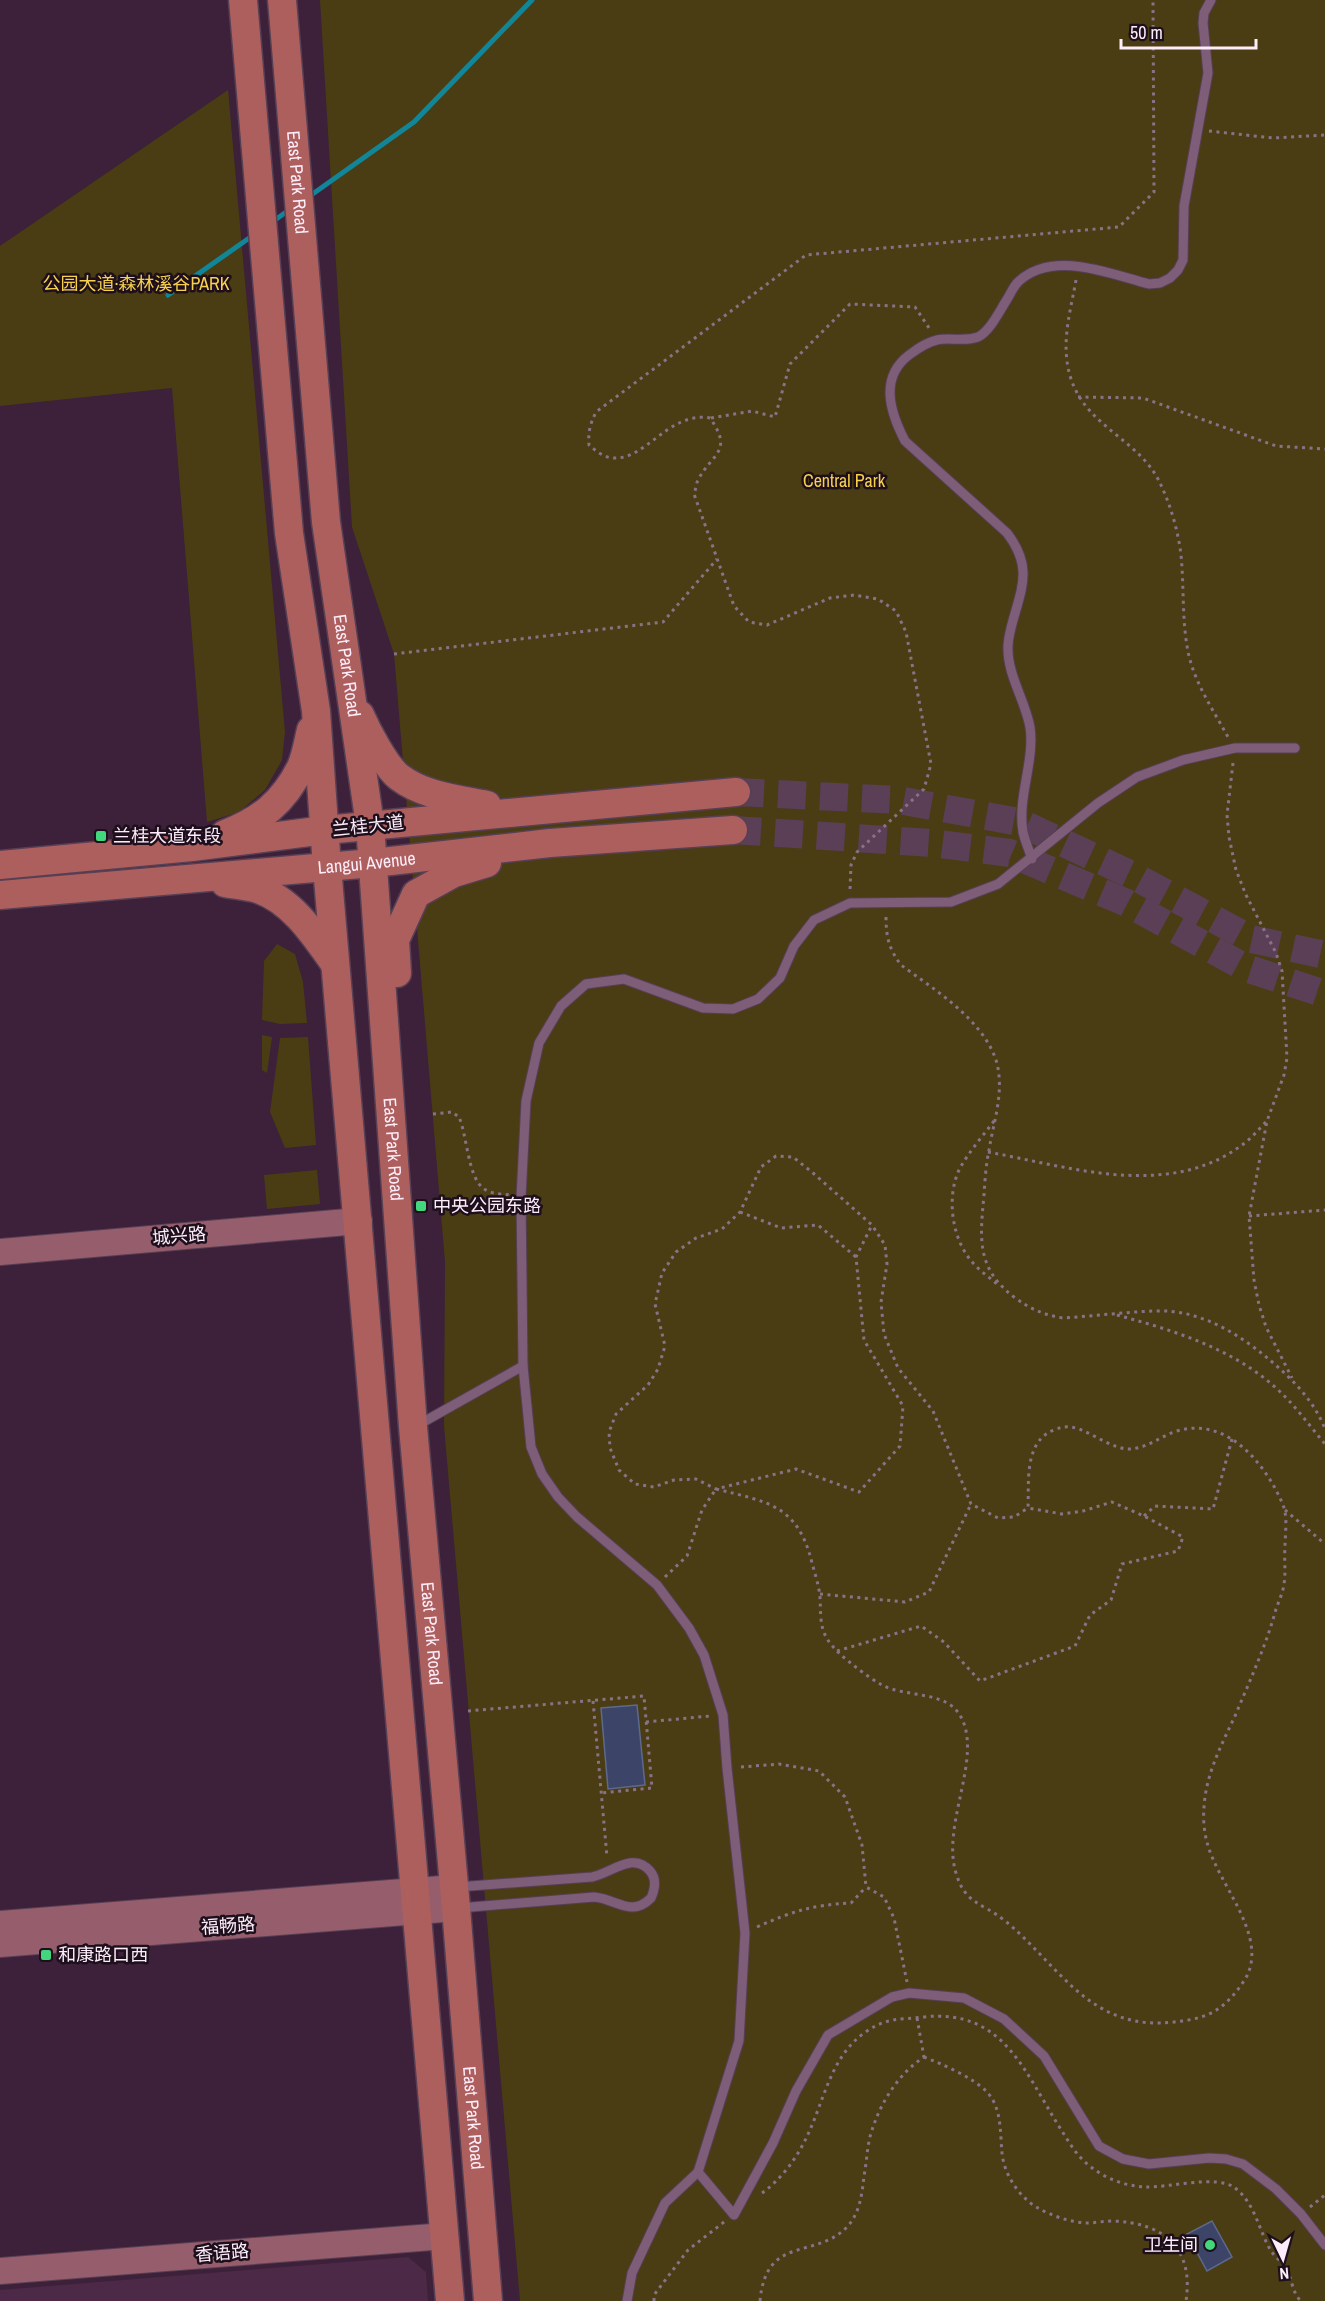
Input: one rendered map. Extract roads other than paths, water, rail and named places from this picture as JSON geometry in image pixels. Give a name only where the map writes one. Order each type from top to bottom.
[{"type":"main road","name":"East Park Road","points":[[243,0],[289,532],[316,711],[327,867],[450,2301]]},
{"type":"main road","name":"East Park Road","points":[[282,0],[326,522],[370,825],[413,1427],[488,2301]]},
{"type":"main road","points":[[348,686],[365,728],[399,777],[434,795],[515,811]]},
{"type":"main road","points":[[192,847],[249,825],[278,803],[301,766],[316,711]]},
{"type":"main road","name":"兰桂大道","points":[[0,865],[192,847],[370,825],[736,792]]},
{"type":"main road","name":"Langui Avenue","points":[[0,895],[373,863],[550,843],[733,830]]},
{"type":"main road","points":[[390,1108],[401,1060],[395,940],[416,894],[453,873],[550,843]]},
{"type":"main road","points":[[190,878],[258,889],[292,909],[313,933],[336,967]]},
{"type":"main road","name":"城兴路","points":[[0,1252],[359,1221]]},
{"type":"main road","name":"福畅路","points":[[0,1924],[455,1898]]},
{"type":"main road","name":"福畅路","points":[[0,1944],[417,1901]]},
{"type":"main road","name":"香语路","points":[[0,2271],[445,2235]]},
{"type":"lane","points":[[1032,859],[1023,832],[1031,743],[1030,726],[1008,658],[1007,644],[1023,579],[1023,563],[1018,547],[1007,533],[905,441],[889,399],[889,386],[894,372],[903,360],[917,349],[936,340],[979,336],[987,330],[1017,283],[1031,272],[1062,265],[1079,266],[1149,284],[1160,283],[1170,278],[1178,270],[1183,260],[1184,206],[1208,73],[1203,23],[1204,13],[1211,0]]},
{"type":"lane","points":[[627,2301],[632,2273],[665,2203],[698,2172],[739,2041],[745,1933],[723,1715],[704,1655],[689,1628],[657,1585],[577,1517],[558,1497],[542,1474],[531,1448],[523,1366],[520,1197],[526,1101],[539,1043],[561,1006],[586,984],[624,979],[704,1008],[733,1009],[758,999],[780,978],[794,946],[814,920],[850,903],[951,902],[998,884],[1032,859],[1098,803],[1137,777],[1183,760],[1235,748],[1295,748]]},
{"type":"lane","points":[[413,1427],[523,1366]]},
{"type":"lane","points":[[628,1862],[642,1864],[653,1875],[654,1891],[651,1898],[638,1907],[630,1908],[605,1898],[594,1897],[455,1898],[592,1877],[608,1873],[628,1862]]},
{"type":"lane","points":[[698,2172],[734,2215],[773,2144],[796,2091],[828,2035],[892,1997],[909,1994],[964,1998],[1004,2019],[1044,2056],[1099,2146],[1123,2159],[1149,2164],[1209,2158],[1226,2159],[1243,2164],[1276,2189],[1301,2214],[1325,2245]]},
{"type":"waterway","points":[[307,198],[414,122],[532,0]]},
{"type":"waterway","points":[[272,222],[289,210]]},
{"type":"waterway","points":[[168,295],[255,234]]},
{"type":"tunnel","points":[[736,792],[898,800],[1019,822],[1132,875],[1251,939],[1325,955]]},
{"type":"tunnel","points":[[733,830],[932,843],[1010,853],[1127,903],[1246,968],[1325,994]]},
{"type":"place","name":"兰桂大道东段","points":[[101,836]]},
{"type":"place","name":"中央公园东路","points":[[421,1206]]},
{"type":"place","name":"和康路口西","points":[[46,1955]]},
{"type":"place","name":"卫生间","points":[[1210,2245]]},
{"type":"park label","name":"公园大道·森林溪谷PARK","points":[[136,284]]},
{"type":"park label","name":"Central Park","points":[[844,481]]}]
